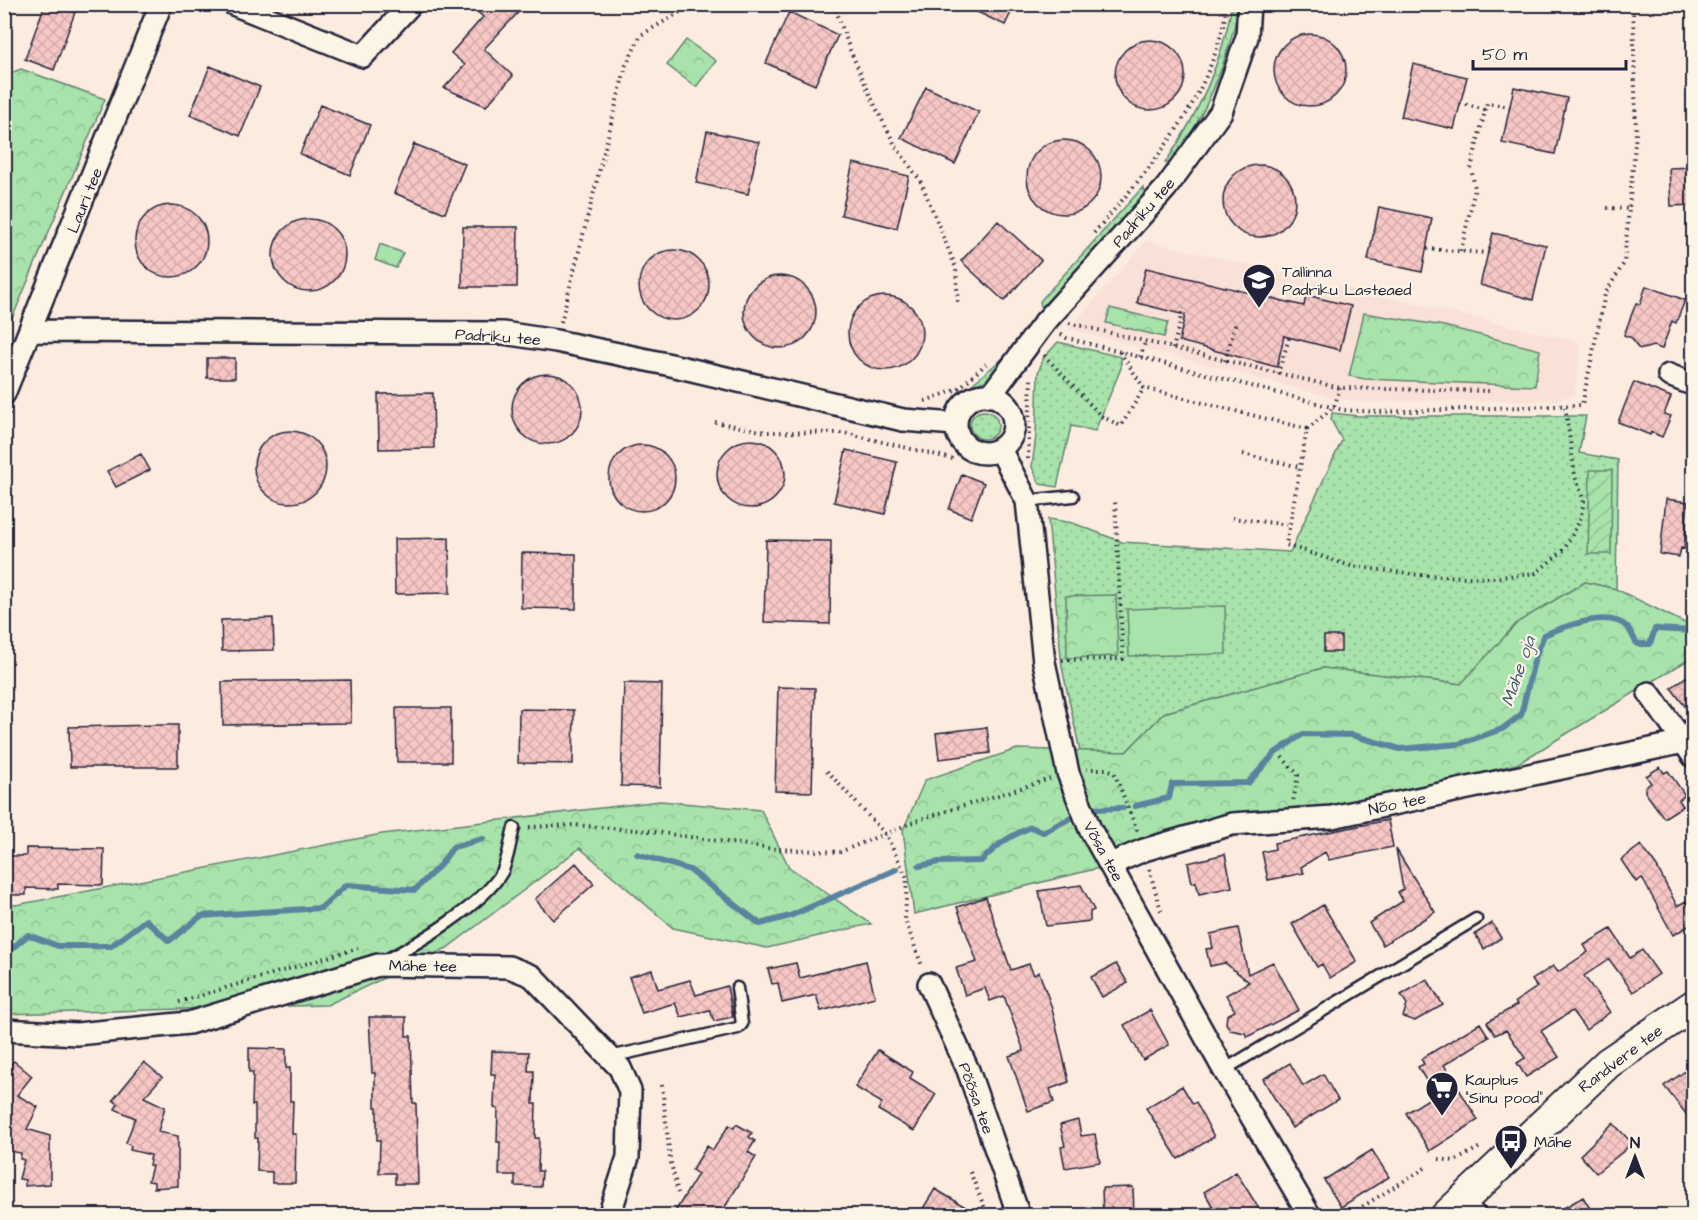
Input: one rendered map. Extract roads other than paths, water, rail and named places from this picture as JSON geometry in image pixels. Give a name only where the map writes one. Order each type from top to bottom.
[{"type":"main road","name":"Randvere tee","points":[[1443,1213],[1608,1063],[1694,1005]]},
{"type":"street","name":"Lauri tee","points":[[4,394],[32,331],[161,4]]},
{"type":"street","points":[[233,4],[363,56],[411,4]]},
{"type":"street","name":"Padriku tee","points":[[990,396],[1045,322],[1166,188],[1221,112],[1247,37],[1249,4]]},
{"type":"street","name":"Padriku tee","points":[[32,331],[478,332],[556,340],[903,420],[955,423]]},
{"type":"street","points":[[1669,375],[1694,385]]},
{"type":"street","points":[[980,395],[990,396],[1006,404],[1014,419],[1012,436],[1000,449],[985,454],[969,449],[958,438],[955,423],[963,405],[980,395]]},
{"type":"street","name":"Võsa tee","points":[[1000,449],[1027,501],[1044,662],[1068,773],[1090,830],[1224,1070],[1310,1215]]},
{"type":"street","points":[[1648,693],[1689,750]]},
{"type":"street","name":"Nõo tee","points":[[1111,864],[1144,850],[1232,824],[1332,816],[1689,750]]},
{"type":"street","name":"Mähe tee","points":[[4,1030],[77,1034],[189,1023],[378,965],[509,967],[532,976],[620,1068],[630,1091],[628,1157],[609,1215]]},
{"type":"street","name":"Põõsa tee","points":[[929,984],[968,1070],[1019,1215]]},
{"type":"lane","points":[[1027,501],[1073,496]]},
{"type":"lane","points":[[378,965],[408,948],[473,904],[502,872],[514,828]]},
{"type":"lane","points":[[1224,1070],[1476,919]]},
{"type":"lane","points":[[609,1057],[738,1028],[743,1018],[736,988]]},
{"type":"waterway","name":"Mähe oja","points":[[1135,806],[1169,798],[1172,784],[1248,783],[1275,753],[1303,734],[1352,735],[1400,749],[1459,744],[1502,729],[1521,715],[1534,661],[1544,635],[1574,624],[1598,620],[1619,622],[1627,627],[1637,644],[1650,644],[1655,629],[1694,631]]},
{"type":"waterway","name":"Mähe oja","points":[[1093,809],[1123,808]]},
{"type":"waterway","points":[[919,866],[939,862],[981,861],[1004,841],[1022,831],[1031,827],[1043,832],[1069,819]]},
{"type":"waterway","points":[[4,955],[28,935],[58,946],[111,946],[146,920],[169,941],[201,916],[321,908],[346,885],[415,890],[441,864],[453,847],[483,839]]},
{"type":"waterway","points":[[637,854],[690,870],[760,924],[790,916],[897,869]]},
{"type":"place","name":"Tallinna Padriku Lasteaed","points":[[1259,309]]},
{"type":"place","name":"Kauplus \"Sinu pood\"","points":[[1442,1117]]},
{"type":"place","name":"Mähe","points":[[1511,1170]]}]
